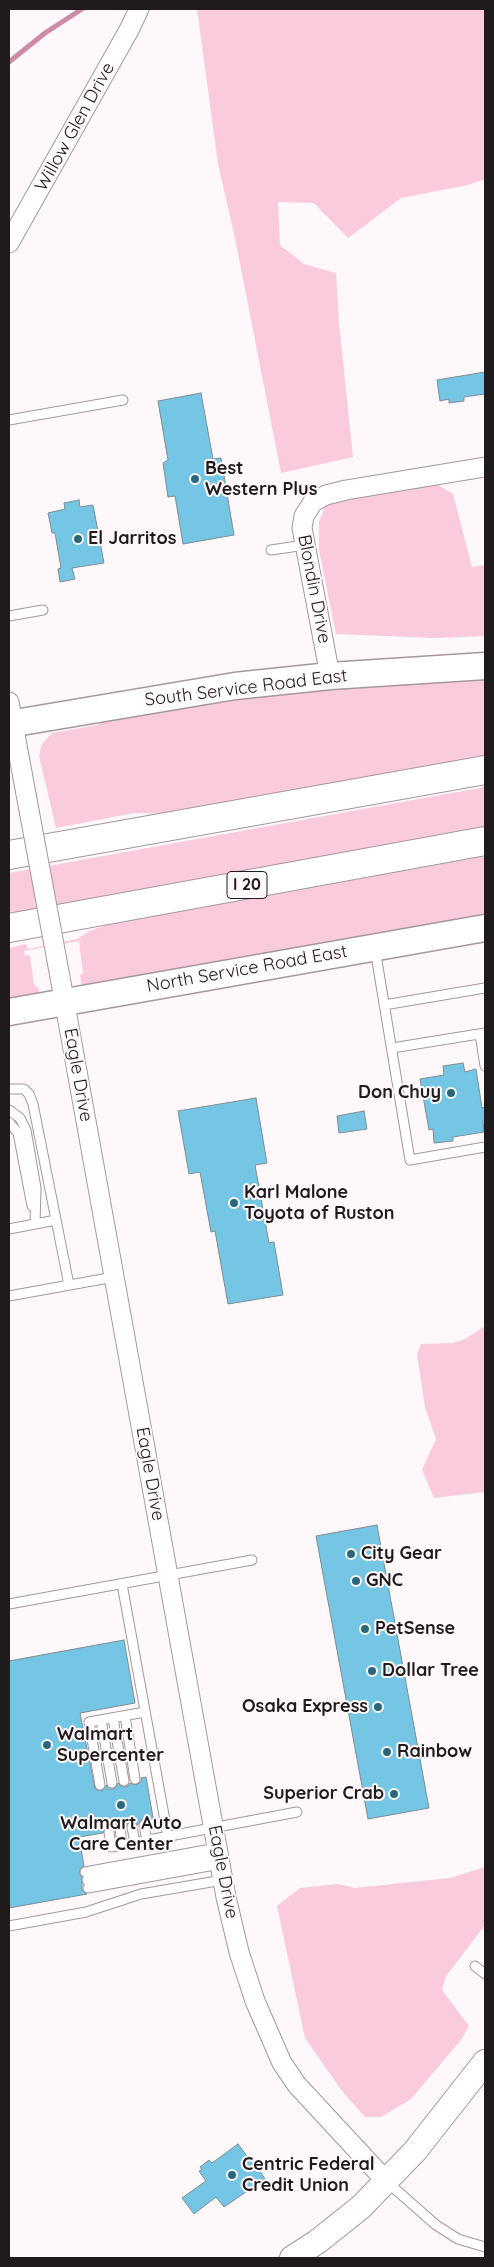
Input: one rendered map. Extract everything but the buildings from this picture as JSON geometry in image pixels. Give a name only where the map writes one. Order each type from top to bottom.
[{"type":"highway","points":[[9,855],[485,770]]},
{"type":"highway","name":"I 20","points":[[9,928],[485,841]]},
{"type":"main road","name":"South Service Road East","points":[[10,716],[234,686],[330,676],[485,666]]},
{"type":"main road","name":"North Service Road East","points":[[9,1012],[62,989],[374,947],[485,928]]},
{"type":"street","name":"Willow Glen Drive","points":[[9,243],[139,9]]},
{"type":"street","name":"Blondin Drive","points":[[330,676],[302,528],[304,516],[313,502],[326,495],[485,467]]},
{"type":"street","name":"Eagle Drive","points":[[10,716],[62,989],[220,1862],[239,1952],[255,2001],[282,2063],[297,2085],[386,2181]]},
{"type":"street","points":[[292,2258],[317,2242],[361,2207],[415,2151],[485,2062]]},
{"type":"lane","points":[[9,420],[122,400]]},
{"type":"lane","points":[[271,550],[305,545]]},
{"type":"lane","points":[[9,616],[43,610]]},
{"type":"lane","points":[[374,947],[410,1160],[485,1147]]},
{"type":"lane","points":[[384,1005],[485,988]]},
{"type":"lane","points":[[392,1048],[482,1034],[485,1066]]},
{"type":"lane","points":[[9,1089],[24,1089],[29,1094],[33,1104],[68,1285]]},
{"type":"lane","points":[[9,1110],[20,1118],[26,1130],[36,1188],[35,1224]]},
{"type":"lane","points":[[9,1122],[18,1133],[35,1224]]},
{"type":"lane","points":[[9,1229],[56,1220]]},
{"type":"lane","points":[[9,1296],[114,1277]]},
{"type":"lane","points":[[9,1604],[252,1560]]},
{"type":"lane","points":[[122,1584],[168,1837]]},
{"type":"lane","points":[[100,1785],[89,1722],[145,1712]]},
{"type":"lane","points":[[124,1716],[135,1779]]},
{"type":"lane","points":[[113,1718],[124,1781]]},
{"type":"lane","points":[[101,1720],[112,1783]]},
{"type":"lane","points":[[109,1832],[111,1847],[297,1812]]},
{"type":"lane","points":[[144,1825],[146,1841]]},
{"type":"lane","points":[[132,1827],[135,1843]]},
{"type":"lane","points":[[120,1830],[123,1845]]},
{"type":"lane","points":[[220,1862],[87,1880],[220,1862]]},
{"type":"lane","points":[[9,1926],[86,1912],[141,1894],[220,1862]]},
{"type":"lane","points":[[475,1966],[485,1974]]},
{"type":"lane","points":[[386,2181],[436,2225],[458,2238],[485,2248]]},
{"type":"shaded area","points":[[197,9],[485,9],[485,179],[468,185],[401,198],[348,238],[314,203],[278,202],[280,245],[304,264],[336,273],[339,323],[353,457],[281,473],[235,238],[218,164]]},
{"type":"shaded area","points":[[433,482],[453,494],[472,567],[485,565],[485,636],[435,638],[336,634],[319,550],[319,522],[327,502]]},
{"type":"shaded area","points":[[485,677],[485,760],[163,814],[134,813],[56,828],[39,756],[42,744],[52,733],[98,725],[103,720],[184,706],[340,687]]},
{"type":"shaded area","points":[[485,787],[485,828],[9,914],[9,873]]},
{"type":"shaded area","points":[[485,856],[485,915],[87,988],[83,987],[81,982],[80,975],[83,974],[79,941],[24,951],[25,956],[30,955],[34,985],[39,988],[39,994],[9,1001],[9,948],[26,944],[28,949],[77,939],[90,931],[106,925]]},
{"type":"shaded area","points":[[485,1326],[485,1492],[434,1498],[422,1470],[436,1439],[425,1407],[417,1354],[421,1344],[453,1343],[465,1339]]},
{"type":"shaded area","points":[[485,1867],[485,1925],[446,1976],[442,1990],[469,2026],[461,2040],[411,2099],[381,2117],[365,2117],[342,2091],[305,2038],[277,1906],[300,1888],[339,1884],[354,1888],[450,1878]]},
{"type":"waterway","points":[[9,62],[45,33],[82,9]]},
{"type":"place","name":"Best Western Plus","points":[[195,479]]},
{"type":"place","name":"El Jarritos","points":[[78,539]]},
{"type":"place","name":"Don Chuy","points":[[451,1093]]},
{"type":"place","name":"Karl Malone Toyota of Ruston","points":[[234,1203]]},
{"type":"place","name":"City Gear","points":[[351,1554]]},
{"type":"place","name":"GNC","points":[[356,1581]]},
{"type":"place","name":"PetSense","points":[[365,1629]]},
{"type":"place","name":"Dollar Tree","points":[[372,1671]]},
{"type":"place","name":"Osaka Express","points":[[378,1707]]},
{"type":"place","name":"Walmart Supercenter","points":[[47,1745]]},
{"type":"place","name":"Rainbow","points":[[387,1752]]},
{"type":"place","name":"Superior Crab","points":[[394,1794]]},
{"type":"place","name":"Walmart Auto Care Center","points":[[121,1805]]},
{"type":"place","name":"Centric Federal Credit Union","points":[[232,2175]]}]
